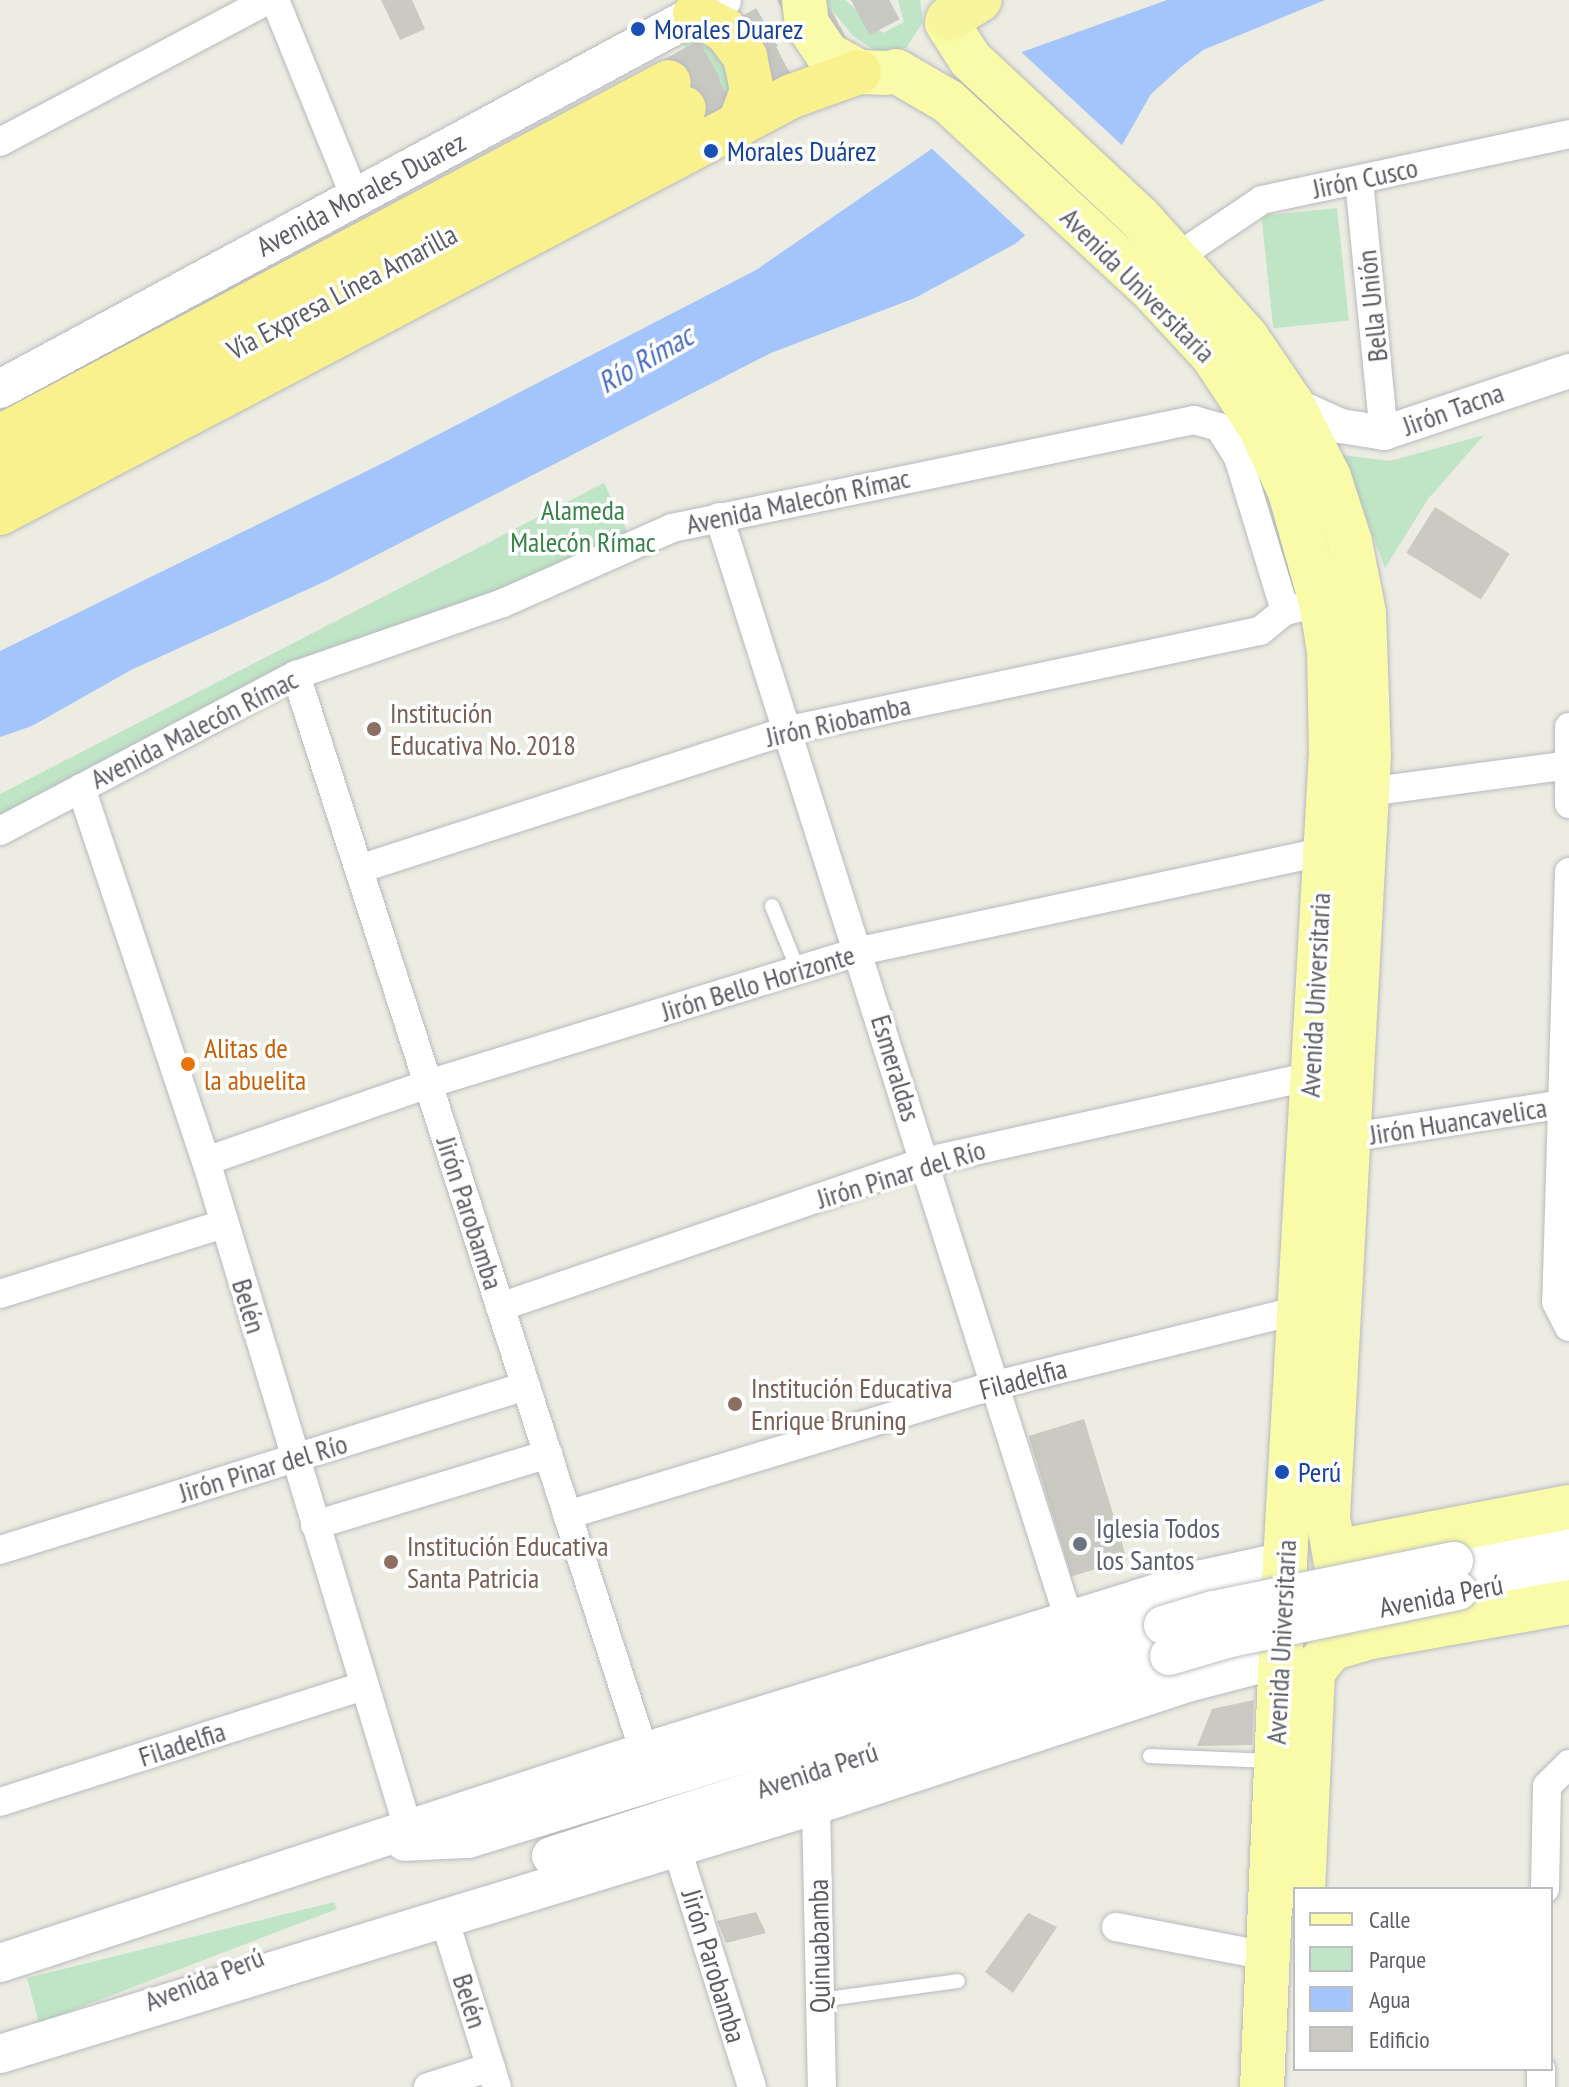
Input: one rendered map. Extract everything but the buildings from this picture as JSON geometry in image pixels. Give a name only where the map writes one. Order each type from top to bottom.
[{"type":"highway","points":[[708,7],[745,57],[752,91],[739,125]]},
{"type":"highway","points":[[0,513],[833,77],[877,72]]},
{"type":"highway","name":"Vía Expresa Línea Amarilla","points":[[0,437],[678,94],[0,475]]},
{"type":"main road","name":"Avenida Universitaria","points":[[804,0],[815,40],[835,60],[877,72],[949,102],[1107,250],[1213,356],[1260,427],[1290,492],[1303,607],[1332,697],[1280,1659],[1262,2087]]},
{"type":"main road","name":"Avenida Morales Duarez","points":[[0,389],[708,7]]},
{"type":"main road","name":"Avenida Universitaria","points":[[957,10],[980,69],[1139,217],[1177,257],[1247,338],[1292,404],[1329,477],[1350,542],[1364,613],[1371,691],[1367,792],[1346,1138],[1328,1518],[1343,1604],[1339,1633],[1318,1663],[1312,1683],[1303,1887]]},
{"type":"main road","points":[[877,72],[927,54],[957,10]]},
{"type":"main road","points":[[1335,1552],[1569,1507]]},
{"type":"main road","name":"Avenida Perú","points":[[1456,1576],[1569,1540]]},
{"type":"main road","name":"Avenida Perú","points":[[0,1963],[355,1844],[644,1752],[1069,1620],[1285,1561]]},
{"type":"main road","name":"Avenida Perú","points":[[83,2027],[344,1923],[1166,1640],[1213,1610],[1456,1576],[1569,1571]]},
{"type":"main road","name":"Avenida Perú","points":[[1330,1649],[1371,1637],[1569,1602]]},
{"type":"main road","name":"Avenida Perú","points":[[355,1844],[468,1839],[1166,1640]]},
{"type":"main road","name":"Avenida Perú","points":[[0,2054],[443,1915],[816,1805],[1187,1683],[1280,1659]]},
{"type":"street","points":[[0,142],[268,0]]},
{"type":"street","points":[[275,0],[355,197]]},
{"type":"street","name":"Jirón Cusco","points":[[1177,257],[1262,200],[1569,134]]},
{"type":"street","name":"Bella Unión","points":[[1359,180],[1384,433]]},
{"type":"street","name":"Jirón Tacna","points":[[1292,404],[1341,426],[1384,433],[1569,371]]},
{"type":"street","name":"Avenida Malecón Rímac","points":[[0,831],[296,675],[503,603],[672,528],[1194,420],[1219,427],[1238,457],[1303,607]]},
{"type":"street","name":"Esmeraldas","points":[[719,517],[860,951],[992,1386],[1069,1620]]},
{"type":"street","name":"Jirón Riobamba","points":[[359,869],[789,730],[1260,631],[1303,607]]},
{"type":"street","name":"Jirón Parobamba","points":[[296,675],[644,1752]]},
{"type":"street","points":[[1569,727],[1569,804]]},
{"type":"street","points":[[1367,792],[1569,765]]},
{"type":"street","name":"Belén","points":[[81,788],[206,1161],[408,1828]]},
{"type":"street","name":"Jirón Bello Horizonte","points":[[206,1161],[428,1084],[860,951],[1323,852]]},
{"type":"street","points":[[1569,872],[1567,1103],[1556,1302],[1569,1327]]},
{"type":"street","name":"Jirón Pinar del Río","points":[[500,1307],[924,1162],[1311,1076]]},
{"type":"street","name":"Jirón Huancavelica","points":[[1346,1138],[1567,1103]]},
{"type":"street","points":[[1,1290],[224,1224]]},
{"type":"street","name":"Filadelfia","points":[[567,1515],[992,1386],[1299,1310]]},
{"type":"street","name":"Jirón Pinar del Río","points":[[0,1550],[526,1386]]},
{"type":"street","points":[[315,1525],[548,1454]]},
{"type":"street","name":"Filadelfia","points":[[0,1802],[364,1686]]},
{"type":"street","points":[[1545,1887],[1547,1786],[1569,1764]]},
{"type":"street","name":"Quinuabamba","points":[[816,1805],[822,2087]]},
{"type":"street","name":"Jirón Parobamba","points":[[676,1846],[752,2087]]},
{"type":"street","name":"Belén","points":[[443,1915],[494,2077]]},
{"type":"street","points":[[1116,1927],[1268,1956]]},
{"type":"street","points":[[428,2087],[494,2077]]},
{"type":"lane","points":[[772,906],[798,970]]},
{"type":"lane","points":[[1150,1756],[1275,1761]]},
{"type":"lane","points":[[820,2000],[958,1981]]},
{"type":"green space","points":[[824,0],[845,0],[883,33],[904,22],[898,0],[920,0],[923,22],[906,48],[877,52],[853,36]]},
{"type":"green space","points":[[699,36],[736,72],[721,120],[683,44]]},
{"type":"green space","points":[[1337,208],[1349,320],[1273,328],[1261,216]]},
{"type":"green space","points":[[1484,435],[1428,499],[1385,568],[1343,455],[1390,461]]},
{"type":"green space","name":"Alameda Malecón Rímac","points":[[604,483],[630,537],[0,821],[0,794]]},
{"type":"green space","points":[[334,1902],[337,1909],[39,2023],[27,1978]]},
{"type":"water","name":"Río Rímac","points":[[1167,0],[1325,0],[1203,50],[1180,68],[1151,94],[1113,161],[1015,244],[915,298],[771,353],[326,581],[131,670],[32,726],[0,737],[0,651],[387,461],[756,270],[930,150],[1022,52]]},
{"type":"pier","points":[[1019,50],[1125,148],[1116,164],[1028,238],[929,146]]},
{"type":"tunnel","points":[[671,81],[816,0]]},
{"type":"tunnel","points":[[684,108],[889,0]]},
{"type":"place","name":"Morales Duarez","points":[[638,29]]},
{"type":"place","name":"Morales Duárez","points":[[711,151]]},
{"type":"place","name":"Institución Educativa No. 2018","points":[[374,729]]},
{"type":"place","name":"Alitas de la abuelita","points":[[188,1064]]},
{"type":"place","name":"Institución Educativa Enrique Bruning","points":[[735,1404]]},
{"type":"place","name":"Perú","points":[[1282,1472]]},
{"type":"place","name":"Iglesia Todos los Santos","points":[[1080,1544]]},
{"type":"place","name":"Institución Educativa Santa Patricia","points":[[391,1562]]}]
